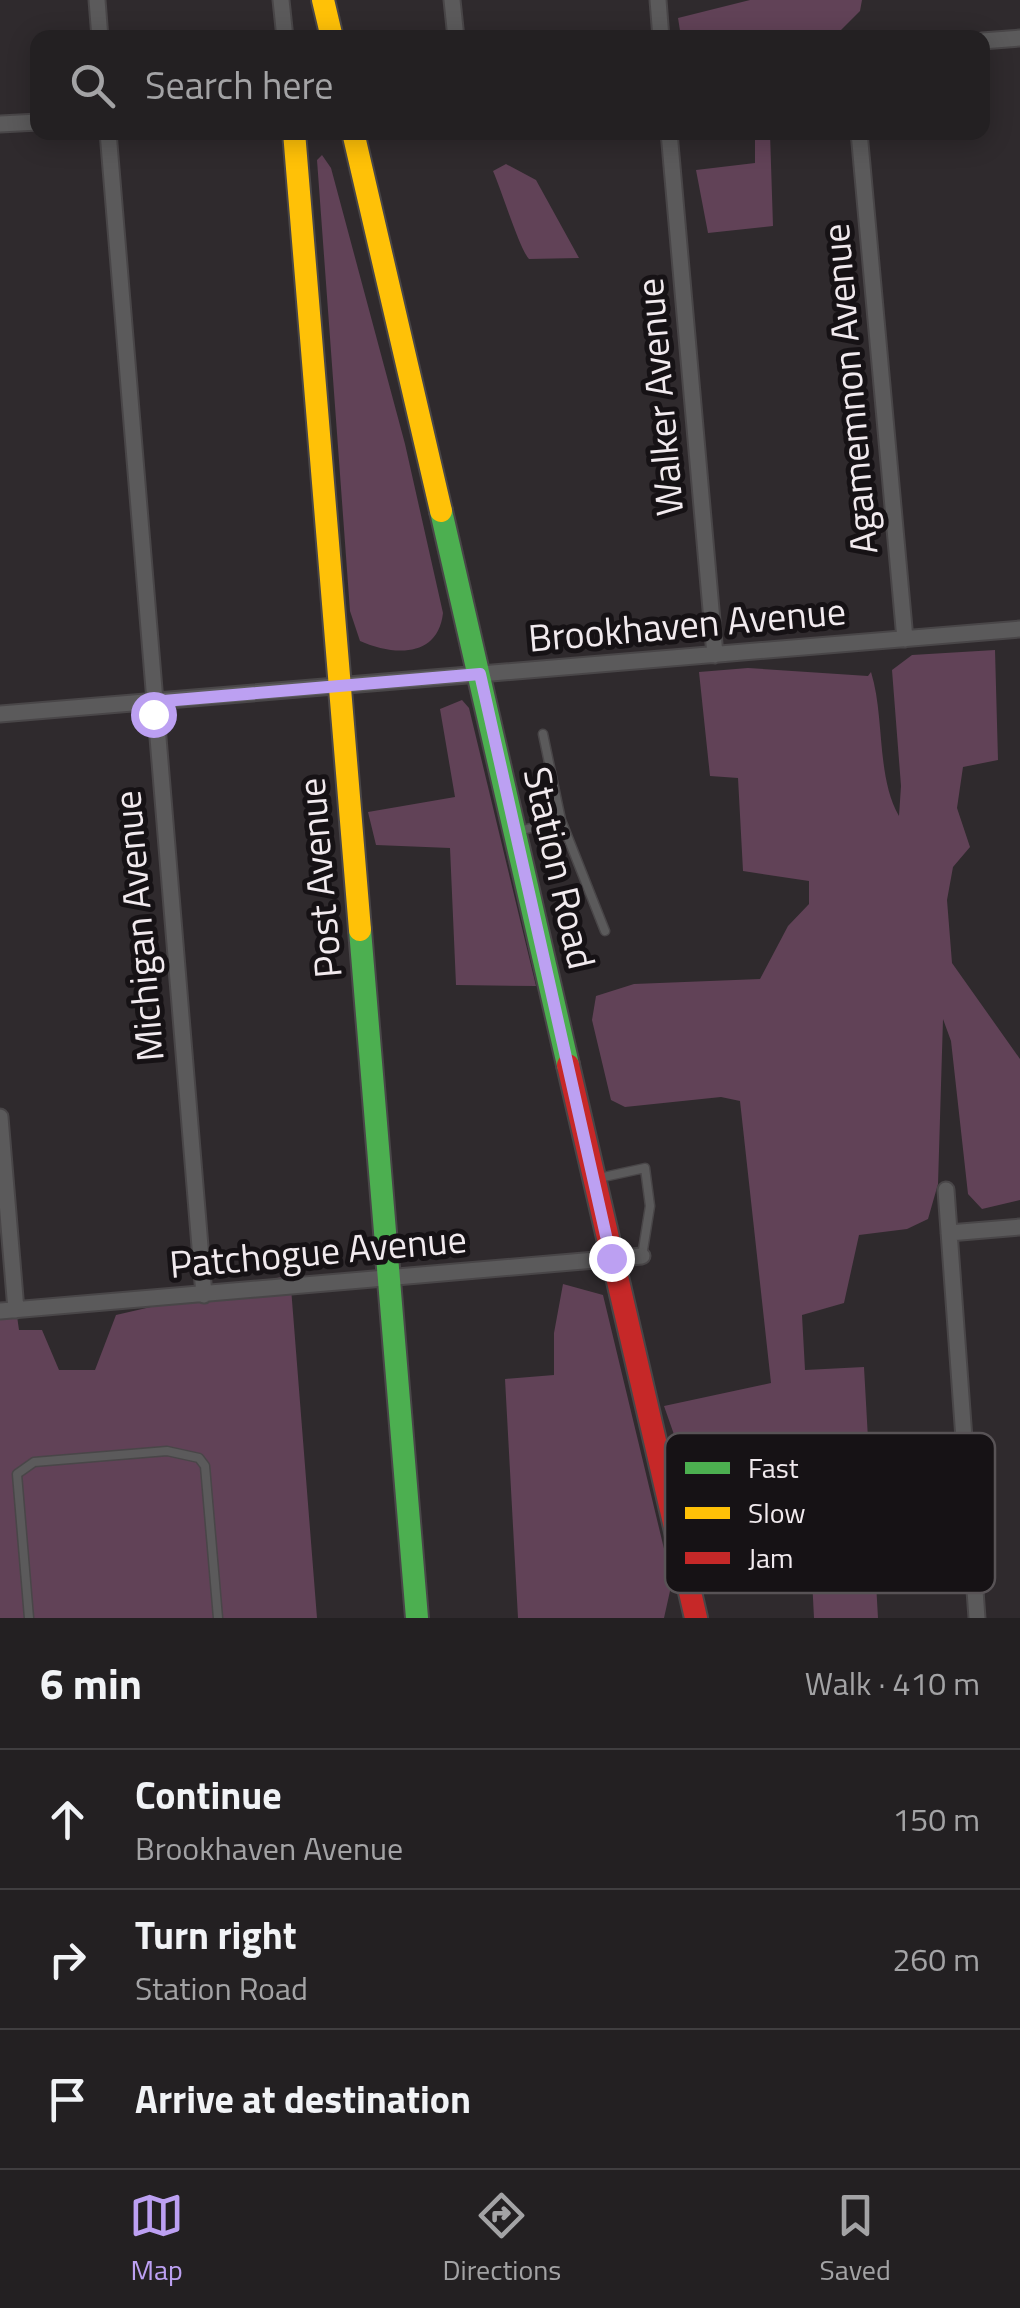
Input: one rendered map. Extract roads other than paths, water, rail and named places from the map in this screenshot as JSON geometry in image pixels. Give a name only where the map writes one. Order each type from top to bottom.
[{"type":"main road","points":[[324,0],[330,30]]},
{"type":"main road","name":"Post Avenue","points":[[295,140],[417,1618]]},
{"type":"main road","name":"Station Road","points":[[355,140],[665,1487]]},
{"type":"main road","name":"Station Road","points":[[690,1593],[696,1618]]},
{"type":"street","points":[[97,0],[99,30]]},
{"type":"street","points":[[281,0],[284,30]]},
{"type":"street","points":[[452,0],[455,30]]},
{"type":"street","points":[[658,0],[660,30]]},
{"type":"street","points":[[990,40],[1020,38]]},
{"type":"street","points":[[0,124],[30,122]]},
{"type":"street","name":"Michigan Avenue","points":[[109,140],[152,702],[204,1295]]},
{"type":"street","name":"Walker Avenue","points":[[670,140],[715,655]]},
{"type":"street","name":"Agamemnon Avenue","points":[[860,140],[905,639]]},
{"type":"street","name":"Brookhaven Avenue","points":[[0,714],[1020,629]]},
{"type":"street","points":[[0,1117],[8,1311]]},
{"type":"street","points":[[946,1190],[964,1433]]},
{"type":"street","points":[[949,1233],[1020,1226]]},
{"type":"street","name":"Patchogue Avenue","points":[[8,1311],[642,1256]]},
{"type":"street","points":[[975,1593],[977,1618]]},
{"type":"lane","points":[[544,734],[561,820],[605,931]]},
{"type":"lane","points":[[515,832],[561,820]]},
{"type":"lane","points":[[593,1179],[645,1168],[650,1206],[642,1256]]},
{"type":"lane","points":[[28,1618],[17,1474],[34,1462],[167,1451],[200,1458],[204,1466],[218,1618]]}]
